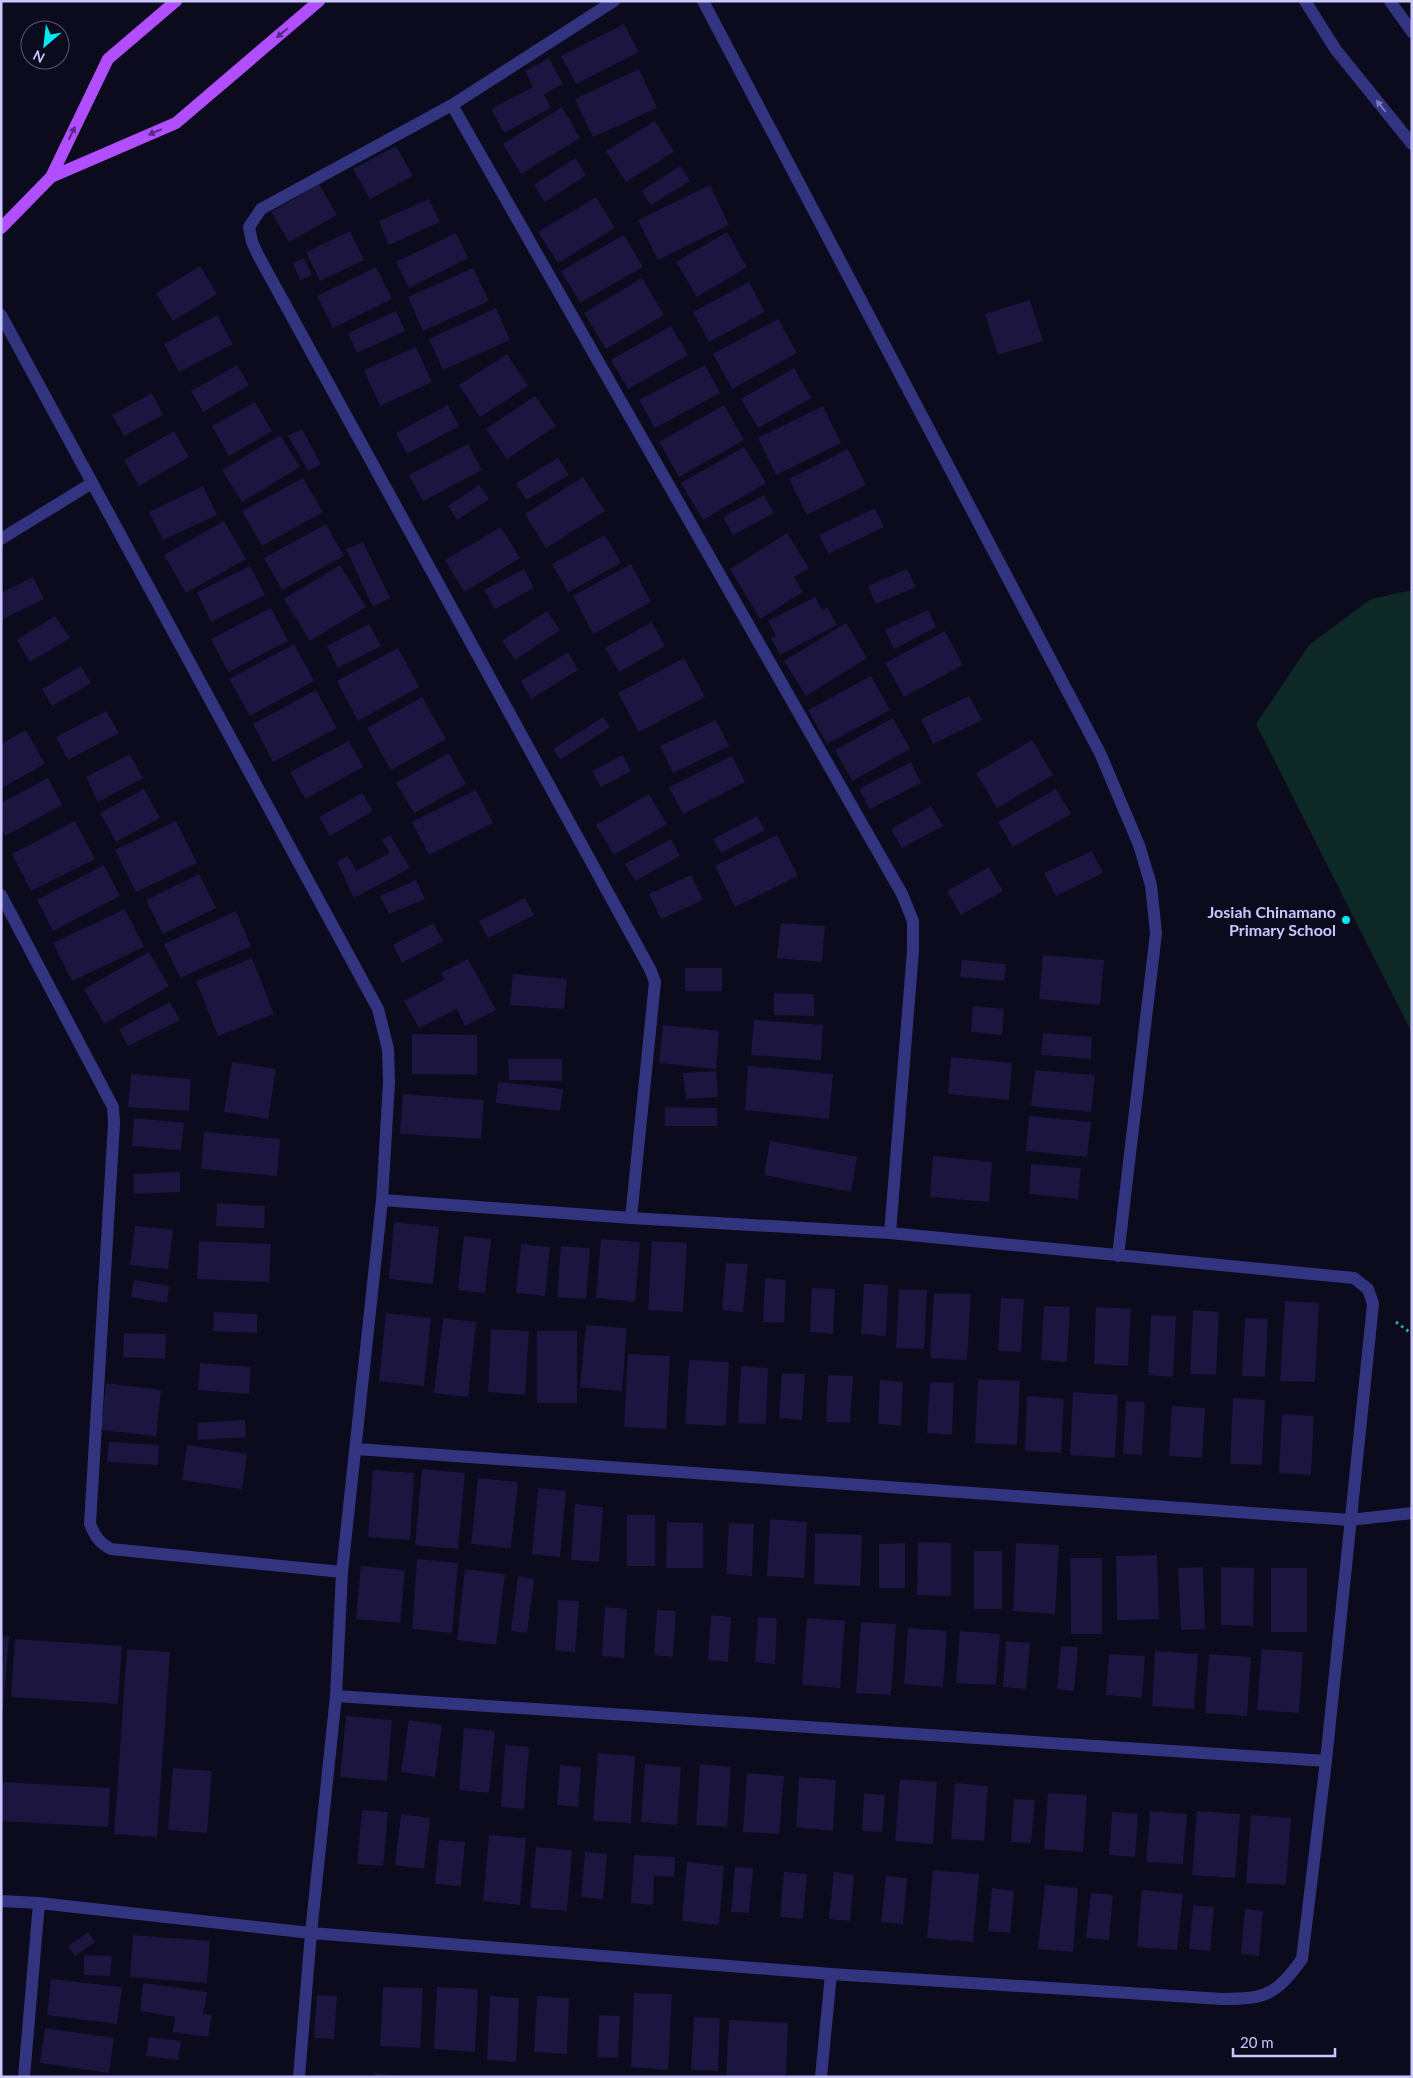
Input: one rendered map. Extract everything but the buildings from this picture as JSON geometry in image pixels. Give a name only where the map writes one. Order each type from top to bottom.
[{"type":"main road","points":[[1,228],[51,177],[108,59],[176,1]]},
{"type":"main road","points":[[51,177],[176,123],[319,1]]},
{"type":"street","points":[[614,1],[452,105],[261,209],[249,227],[252,242],[259,258],[655,982],[631,1218]]},
{"type":"street","points":[[703,1],[1100,753],[1139,845],[1151,885],[1156,934],[1118,1256]]},
{"type":"street","points":[[1305,1],[1336,50],[1412,144]]},
{"type":"street","points":[[1390,1],[1412,32]]},
{"type":"street","points":[[452,105],[902,894],[913,921],[913,951],[890,1232]]},
{"type":"street","points":[[1,315],[378,1009],[388,1049],[389,1082],[382,1200],[357,1449],[342,1572],[336,1696],[311,1933],[299,2077]]},
{"type":"street","points":[[1,539],[92,483]]},
{"type":"street","points":[[1,895],[113,1107],[114,1123],[90,1524],[97,1540],[111,1549],[342,1572]]},
{"type":"street","points":[[1,1901],[39,1903],[311,1933],[831,1974],[1222,1999],[1244,1999],[1265,1996],[1286,1981],[1302,1959],[1326,1761],[1373,1304],[1368,1289],[1354,1278],[890,1232],[631,1218],[382,1200]]},
{"type":"street","points":[[357,1449],[1350,1520],[1412,1513]]},
{"type":"street","points":[[336,1696],[1326,1761]]},
{"type":"street","points":[[24,2077],[39,1903]]},
{"type":"street","points":[[821,2077],[831,1974]]},
{"type":"green space","points":[[1412,590],[1412,1033],[1256,724],[1309,645],[1371,599]]},
{"type":"place","name":"Josiah Chinamano Primary School","points":[[1346,920]]}]
